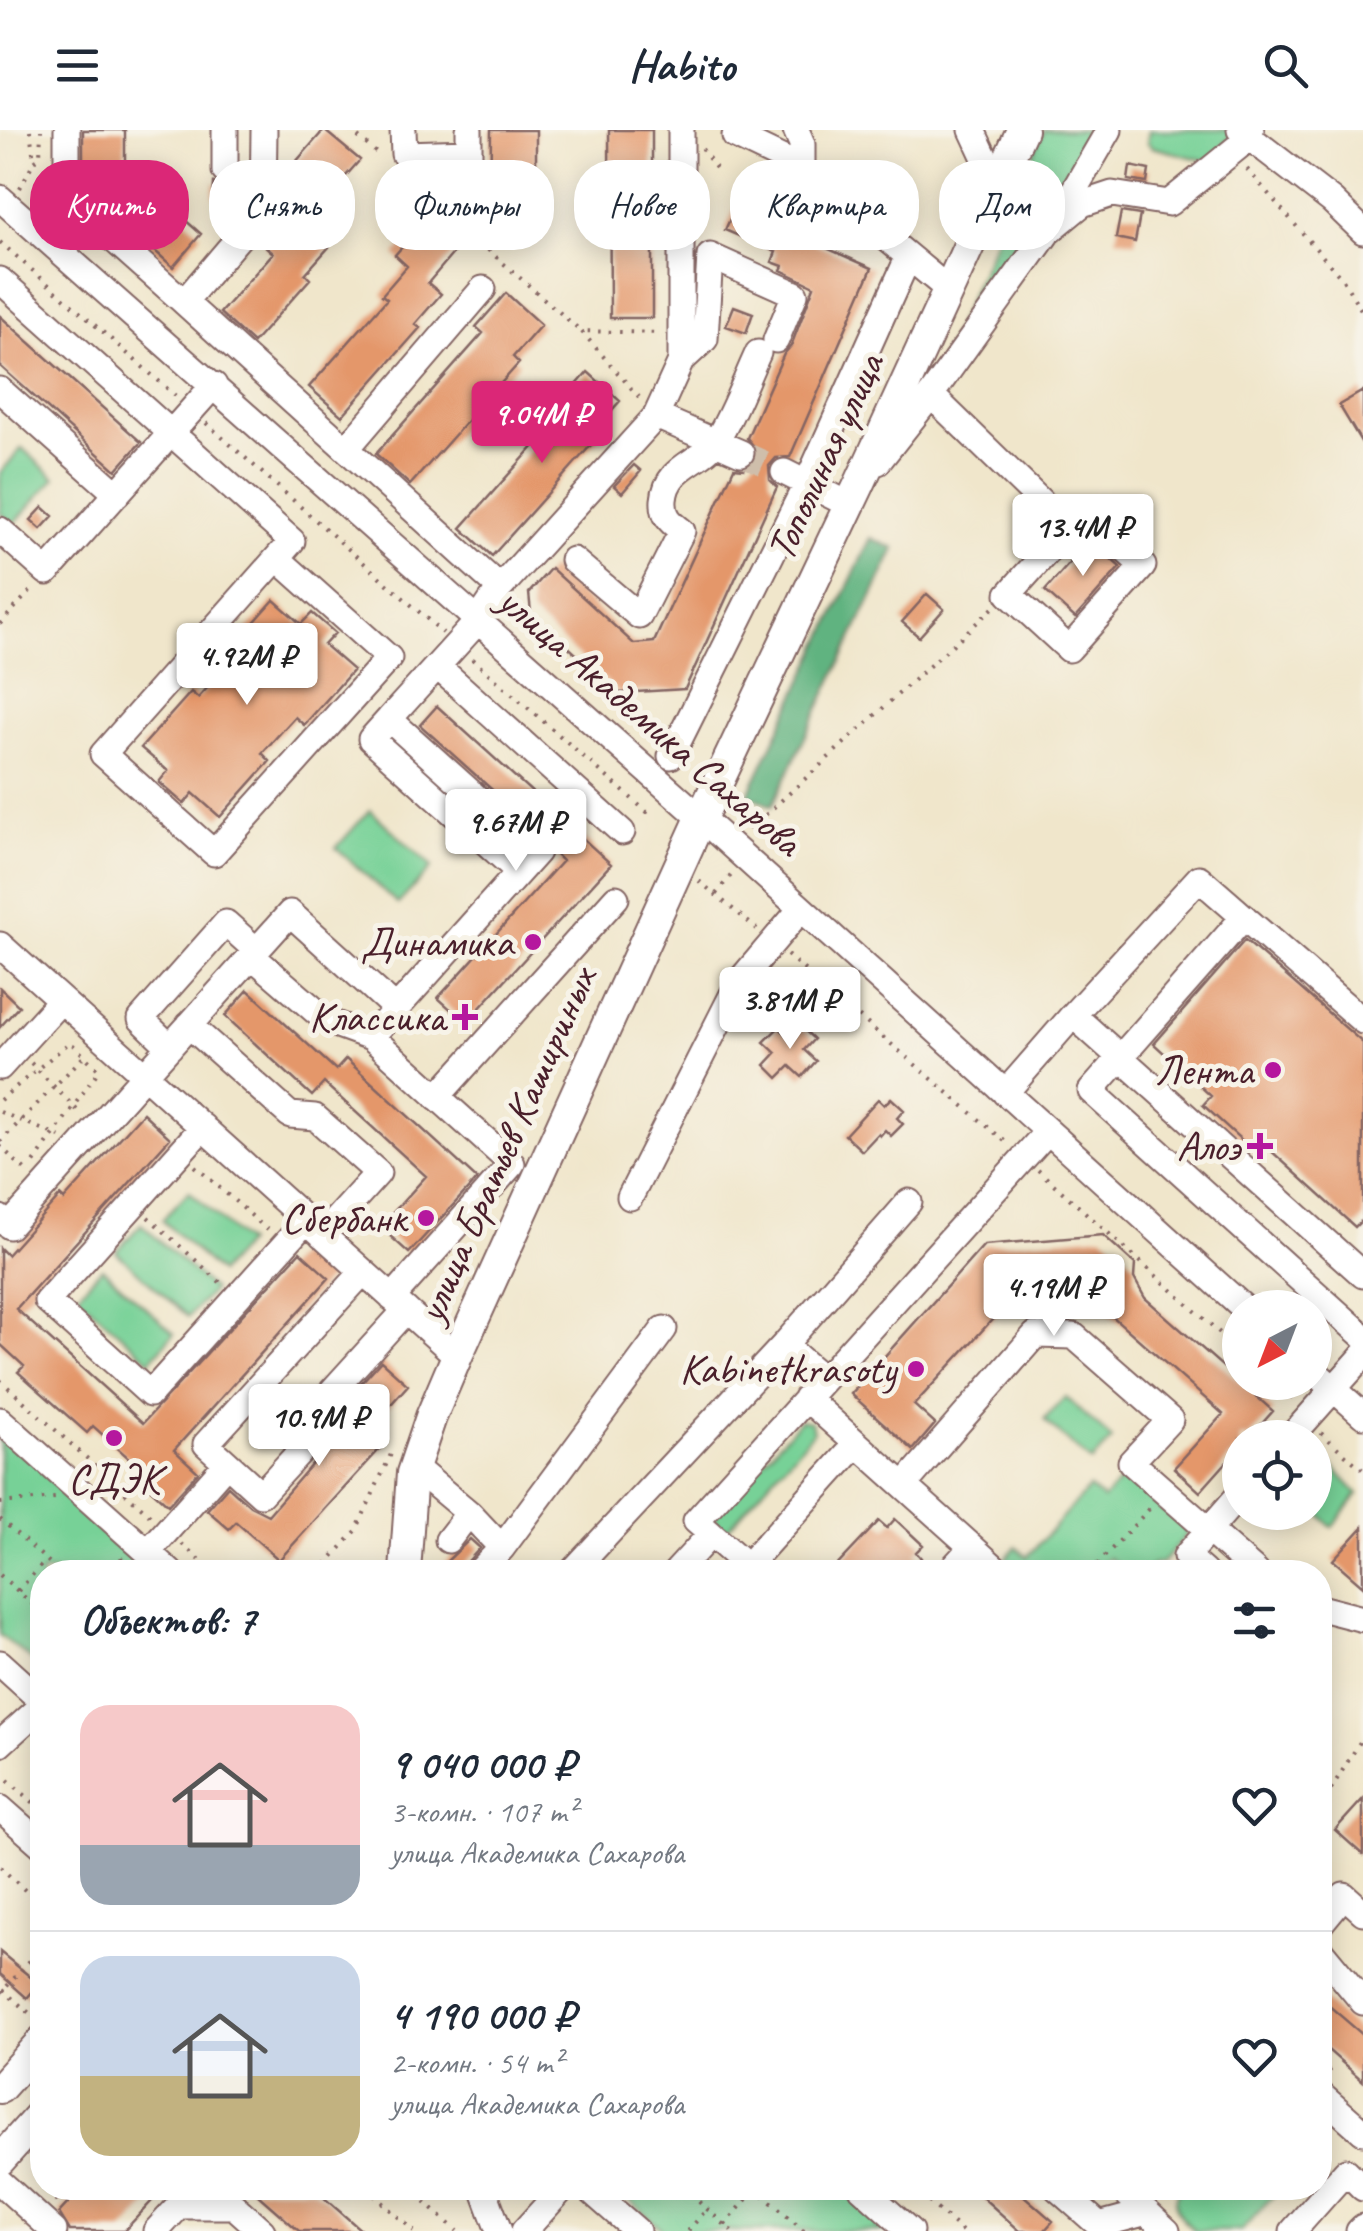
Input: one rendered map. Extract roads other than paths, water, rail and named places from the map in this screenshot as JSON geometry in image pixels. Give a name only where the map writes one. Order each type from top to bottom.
[{"type":"main road","name":"Тополиная улица","points":[[1008,160],[1022,130]]},
{"type":"main road","name":"Тополиная улица","points":[[701,818],[967,250]]},
{"type":"main road","name":"улица Братьев Кашириных","points":[[405,1560],[405,1456],[431,1417],[701,818]]},
{"type":"main road","points":[[0,2088],[30,2054]]},
{"type":"main road","points":[[0,2160],[30,2126]]},
{"type":"street","points":[[67,130],[67,198],[500,588]]},
{"type":"street","points":[[225,130],[225,160]]},
{"type":"street","points":[[184,302],[263,209],[264,130]]},
{"type":"street","points":[[403,130],[404,154],[469,141]]},
{"type":"street","points":[[794,130],[802,144],[802,160]]},
{"type":"street","points":[[972,130],[986,160]]},
{"type":"street","points":[[1065,203],[1104,135]]},
{"type":"street","points":[[1065,218],[1082,204],[1112,194],[1169,203],[1243,137],[1332,201],[1363,231]]},
{"type":"street","points":[[723,138],[781,160]]},
{"type":"street","points":[[681,361],[695,142]]},
{"type":"street","name":"улица Академика Сахарова","points":[[6,203],[701,818],[1224,1290]]},
{"type":"street","points":[[899,250],[949,290]]},
{"type":"street","points":[[795,477],[854,495],[931,396],[1035,250]]},
{"type":"street","points":[[371,1037],[537,852],[389,719],[476,622],[500,588],[656,416],[681,361],[705,340],[710,256],[795,294],[766,346],[728,448],[676,470],[664,494],[664,512],[669,522],[682,531],[639,616],[574,560]]},
{"type":"street","points":[[672,756],[795,477],[908,258]]},
{"type":"street","points":[[0,280],[292,541],[102,754],[214,853],[388,658],[277,558]]},
{"type":"street","points":[[347,448],[484,289]]},
{"type":"street","points":[[0,530],[47,572],[214,385]]},
{"type":"street","points":[[0,390],[117,494]]},
{"type":"street","points":[[931,396],[1068,528]]},
{"type":"street","points":[[656,416],[728,448]]},
{"type":"street","points":[[1083,512],[1143,566],[1069,649],[1008,594],[1068,528],[1083,512]]},
{"type":"street","points":[[437,666],[622,832]]},
{"type":"street","points":[[1006,1093],[1199,878],[1363,1020]]},
{"type":"street","points":[[437,1096],[616,898]]},
{"type":"street","points":[[630,1197],[738,982],[802,909]]},
{"type":"street","points":[[0,1218],[8,1226],[36,1180],[88,1137],[290,914],[396,1009]]},
{"type":"street","points":[[1244,917],[1091,1091],[1363,1336]]},
{"type":"street","points":[[170,1047],[141,1019],[226,923],[327,1022],[371,1037],[512,1164],[305,1420],[318,1432],[261,1494],[206,1444],[364,1272]]},
{"type":"street","points":[[0,945],[61,1000],[93,1046],[144,1075],[457,1356]]},
{"type":"street","points":[[8,1058],[61,1000]]},
{"type":"street","points":[[1073,1015],[1363,1274]]},
{"type":"street","points":[[189,1025],[290,1115],[315,1117],[378,1173],[314,1228],[284,1245],[150,1394],[46,1301],[203,1128]]},
{"type":"street","points":[[740,1560],[696,1520],[1048,1131]]},
{"type":"street","points":[[583,1560],[784,1344],[909,1202]]},
{"type":"street","points":[[490,1560],[664,1329]]},
{"type":"street","points":[[904,1486],[1035,1335],[1074,1336],[1170,1420],[1131,1462],[1243,1560]]},
{"type":"street","points":[[784,1344],[857,1444],[986,1560]]},
{"type":"street","points":[[1332,1375],[1363,1356]]},
{"type":"street","points":[[1332,1387],[1363,1415]]},
{"type":"street","points":[[0,1420],[157,1560]]},
{"type":"street","points":[[758,1560],[857,1444]]},
{"type":"street","points":[[405,1456],[470,1513],[502,1548]]},
{"type":"street","points":[[148,1552],[228,1463]]},
{"type":"street","points":[[448,1540],[470,1513]]},
{"type":"street","points":[[1190,1560],[1186,1556],[1222,1515]]},
{"type":"street","points":[[687,1560],[711,1534]]},
{"type":"street","points":[[960,1560],[972,1547]]},
{"type":"street","points":[[1332,1611],[1363,1619]]},
{"type":"street","points":[[0,1663],[30,1692]]},
{"type":"street","points":[[0,1744],[30,1715]]},
{"type":"street","points":[[0,1808],[30,1834]]},
{"type":"street","points":[[1332,1910],[1344,1895],[1363,1912]]},
{"type":"street","points":[[1332,1965],[1363,2002]]},
{"type":"street","points":[[1332,2105],[1363,2132]]},
{"type":"street","points":[[1332,2187],[1346,2171],[1363,2188]]},
{"type":"street","points":[[0,2182],[54,2231]]},
{"type":"street","points":[[487,2200],[499,2231]]},
{"type":"street","points":[[524,2231],[553,2200]]},
{"type":"street","points":[[602,2200],[637,2231]]},
{"type":"street","points":[[875,2200],[910,2231]]},
{"type":"street","points":[[1071,2200],[1099,2225],[1147,2212]]},
{"type":"street","points":[[1134,2200],[1167,2231]]},
{"type":"street","points":[[1293,2231],[1320,2200]]},
{"type":"street","points":[[156,2231],[178,2206],[234,2206],[262,2231]]},
{"type":"tunnel","points":[[741,453],[784,472]]},
{"type":"place","name":"Динамика","points":[[533,942]]},
{"type":"place","name":"Классика","points":[[465,1017]]},
{"type":"place","name":"Лента","points":[[1273,1070]]},
{"type":"place","name":"Алоэ","points":[[1260,1146]]},
{"type":"place","name":"Сбербанк","points":[[426,1218]]},
{"type":"place","name":"Kabinetkrasoty","points":[[916,1369]]},
{"type":"place","name":"СДЭК","points":[[114,1438]]}]
